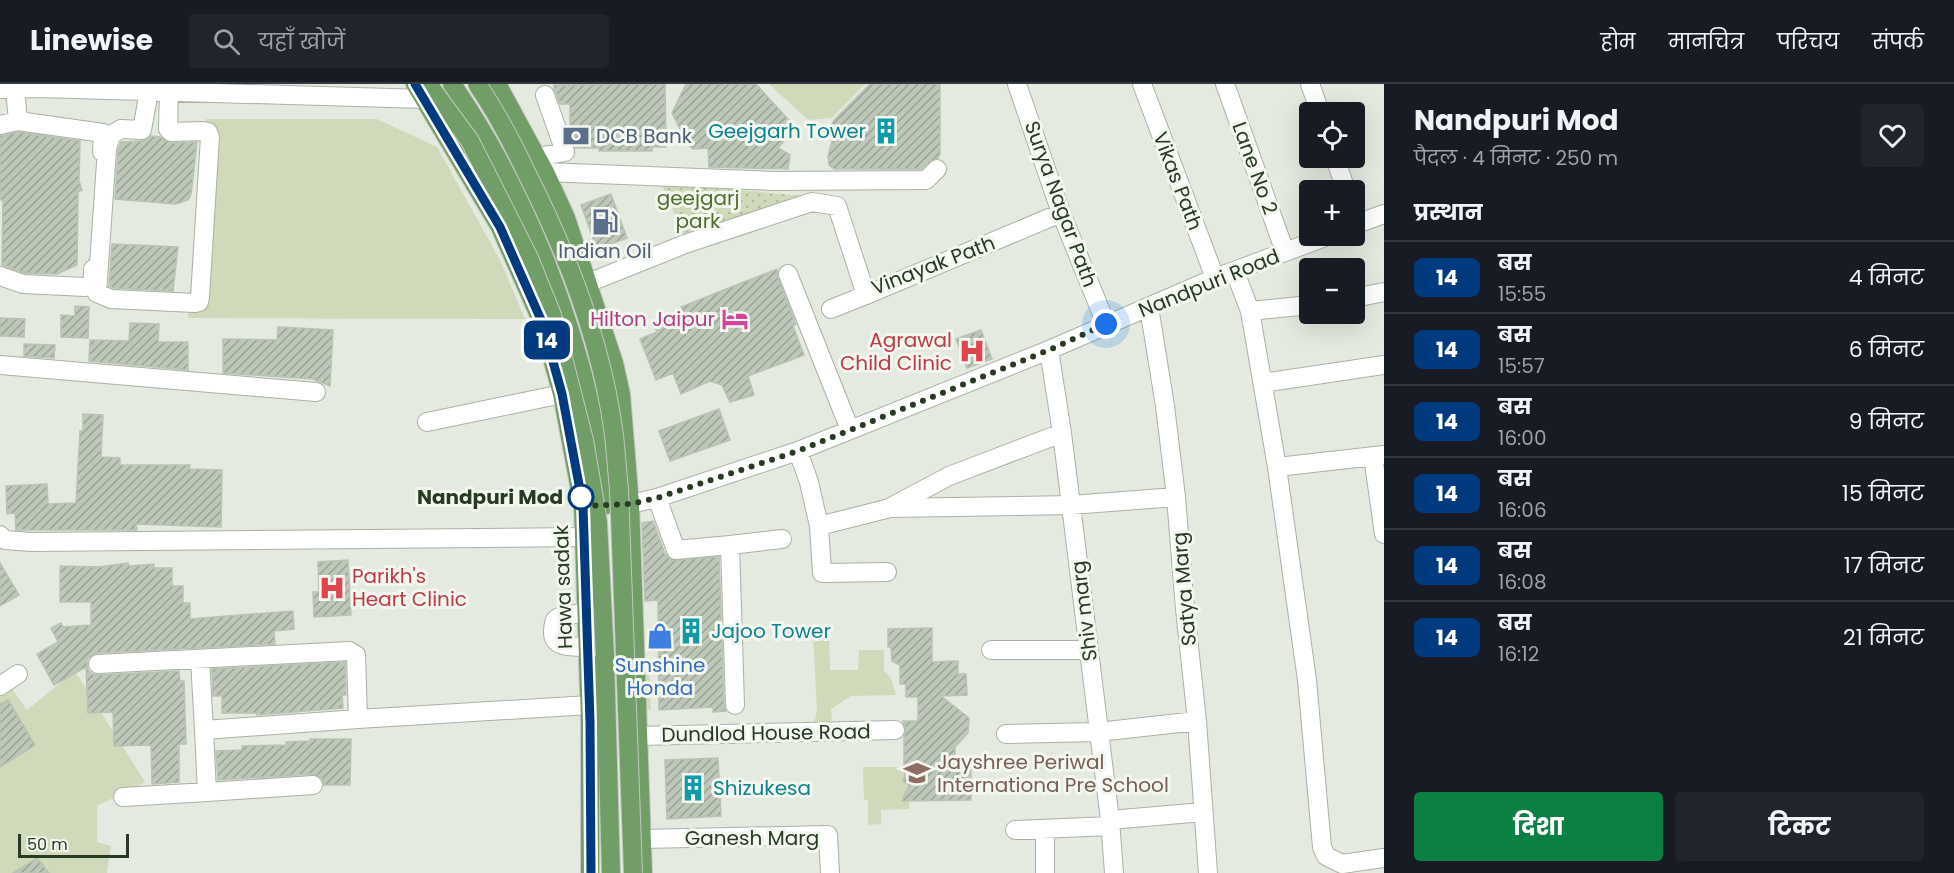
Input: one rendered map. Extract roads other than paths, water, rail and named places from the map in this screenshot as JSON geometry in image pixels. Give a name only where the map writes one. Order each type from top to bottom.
[{"type":"main road","points":[[452,84],[478,122],[530,222],[570,327],[594,417],[606,506]]},
{"type":"main road","points":[[477,84],[497,113],[547,213],[581,296],[603,378],[614,433],[619,489],[633,873]]},
{"type":"main road","points":[[497,84],[541,164],[566,218],[614,363],[621,394],[630,504],[643,873]]},
{"type":"main road","points":[[423,89],[470,141],[529,258],[552,315],[584,440],[596,510],[605,656],[612,873]]},
{"type":"main road","name":"Hawa sadak","points":[[423,89],[500,227],[542,322],[562,394],[583,506],[590,705],[591,873]]},
{"type":"street","name":"Surya Nagar Path","points":[[1017,84],[1062,213],[1106,324]]},
{"type":"street","name":"Vikas Path","points":[[1142,84],[1215,278]]},
{"type":"street","name":"Lane No 2","points":[[1225,84],[1285,252]]},
{"type":"street","points":[[1310,84],[1316,102]]},
{"type":"street","points":[[18,121],[8,89],[43,86],[170,92],[423,89]]},
{"type":"street","points":[[149,91],[142,130],[121,129],[111,135],[107,149],[97,293],[111,299],[195,303],[199,302],[200,297],[210,137],[208,132],[203,131],[171,132],[168,129],[170,92]]},
{"type":"street","points":[[541,164],[565,152],[545,95]]},
{"type":"street","points":[[0,125],[18,121],[104,133],[93,282],[90,286],[85,287],[23,284],[0,276]]},
{"type":"street","points":[[541,164],[775,182],[926,180],[937,169]]},
{"type":"street","name":"Vinayak Path","points":[[588,283],[686,244],[812,202],[837,206],[866,295],[1062,213]]},
{"type":"street","points":[[1365,219],[1384,214]]},
{"type":"street","name":"Nandpuri Road","points":[[583,506],[630,504],[657,498],[798,451],[1049,350],[1215,278],[1301,246]]},
{"type":"street","points":[[1235,272],[1250,311],[1277,467],[1307,680],[1322,847],[1326,856],[1342,864],[1384,858]]},
{"type":"street","points":[[788,274],[850,430]]},
{"type":"street","points":[[1365,296],[1384,292]]},
{"type":"street","points":[[831,309],[866,295]]},
{"type":"street","points":[[1250,311],[1299,306]]},
{"type":"street","name":"Satya Marg","points":[[1149,307],[1165,406],[1176,497],[1197,721],[1208,873]]},
{"type":"street","name":"Shiv marg","points":[[1049,350],[1062,433],[1111,823],[1114,873]]},
{"type":"street","points":[[1263,383],[1384,365]]},
{"type":"street","points":[[0,366],[316,392]]},
{"type":"street","points":[[427,422],[562,394]]},
{"type":"street","points":[[890,508],[949,476],[1062,433]]},
{"type":"street","points":[[798,451],[809,482],[819,526],[822,573],[887,572]]},
{"type":"street","points":[[1277,467],[1378,455],[1384,534]]},
{"type":"street","points":[[819,526],[890,508],[1071,505],[1176,497]]},
{"type":"street","points":[[657,498],[676,550],[782,539]]},
{"type":"street","points":[[0,536],[5,540],[31,542],[583,537]]},
{"type":"street","points":[[730,545],[735,705]]},
{"type":"street","points":[[586,612],[559,616],[555,620],[553,630],[555,640],[559,644],[588,647]]},
{"type":"street","points":[[991,650],[1088,650]]},
{"type":"street","points":[[98,664],[353,653],[356,659],[358,719]]},
{"type":"street","points":[[200,659],[207,792]]},
{"type":"street","points":[[0,686],[18,674]]},
{"type":"street","points":[[204,730],[590,705]]},
{"type":"street","points":[[1006,734],[1098,732],[1197,721]]},
{"type":"street","name":"Dundlod House Road","points":[[638,736],[895,730]]},
{"type":"street","points":[[123,797],[313,785]]},
{"type":"street","points":[[1016,830],[1111,823],[1203,812]]},
{"type":"street","points":[[1045,829],[1045,873]]},
{"type":"street","name":"Ganesh Marg","points":[[642,839],[828,835],[830,873]]},
{"type":"place","name":"Geejgarh Tower","points":[[886,131]]},
{"type":"place","name":"DCB Bank","points":[[576,136]]},
{"type":"place","name":"Indian Oil","points":[[605,222]]},
{"type":"place","name":"Hilton Jaipur","points":[[735,319]]},
{"type":"place","name":"Agrawal Child Clinic","points":[[972,351]]},
{"type":"place","name":"Nandpuri Mod","points":[[581,497]]},
{"type":"place","name":"Parikh's Heart Clinic","points":[[332,588]]},
{"type":"place","name":"Jajoo Tower","points":[[691,631]]},
{"type":"place","name":"Sunshine Honda","points":[[660,636]]},
{"type":"place","name":"Jayshree Periwal Internationa Pre School","points":[[917,773]]},
{"type":"place","name":"Shizukesa","points":[[693,788]]},
{"type":"park label","name":"geejgarj park","points":[[698,210]]}]
